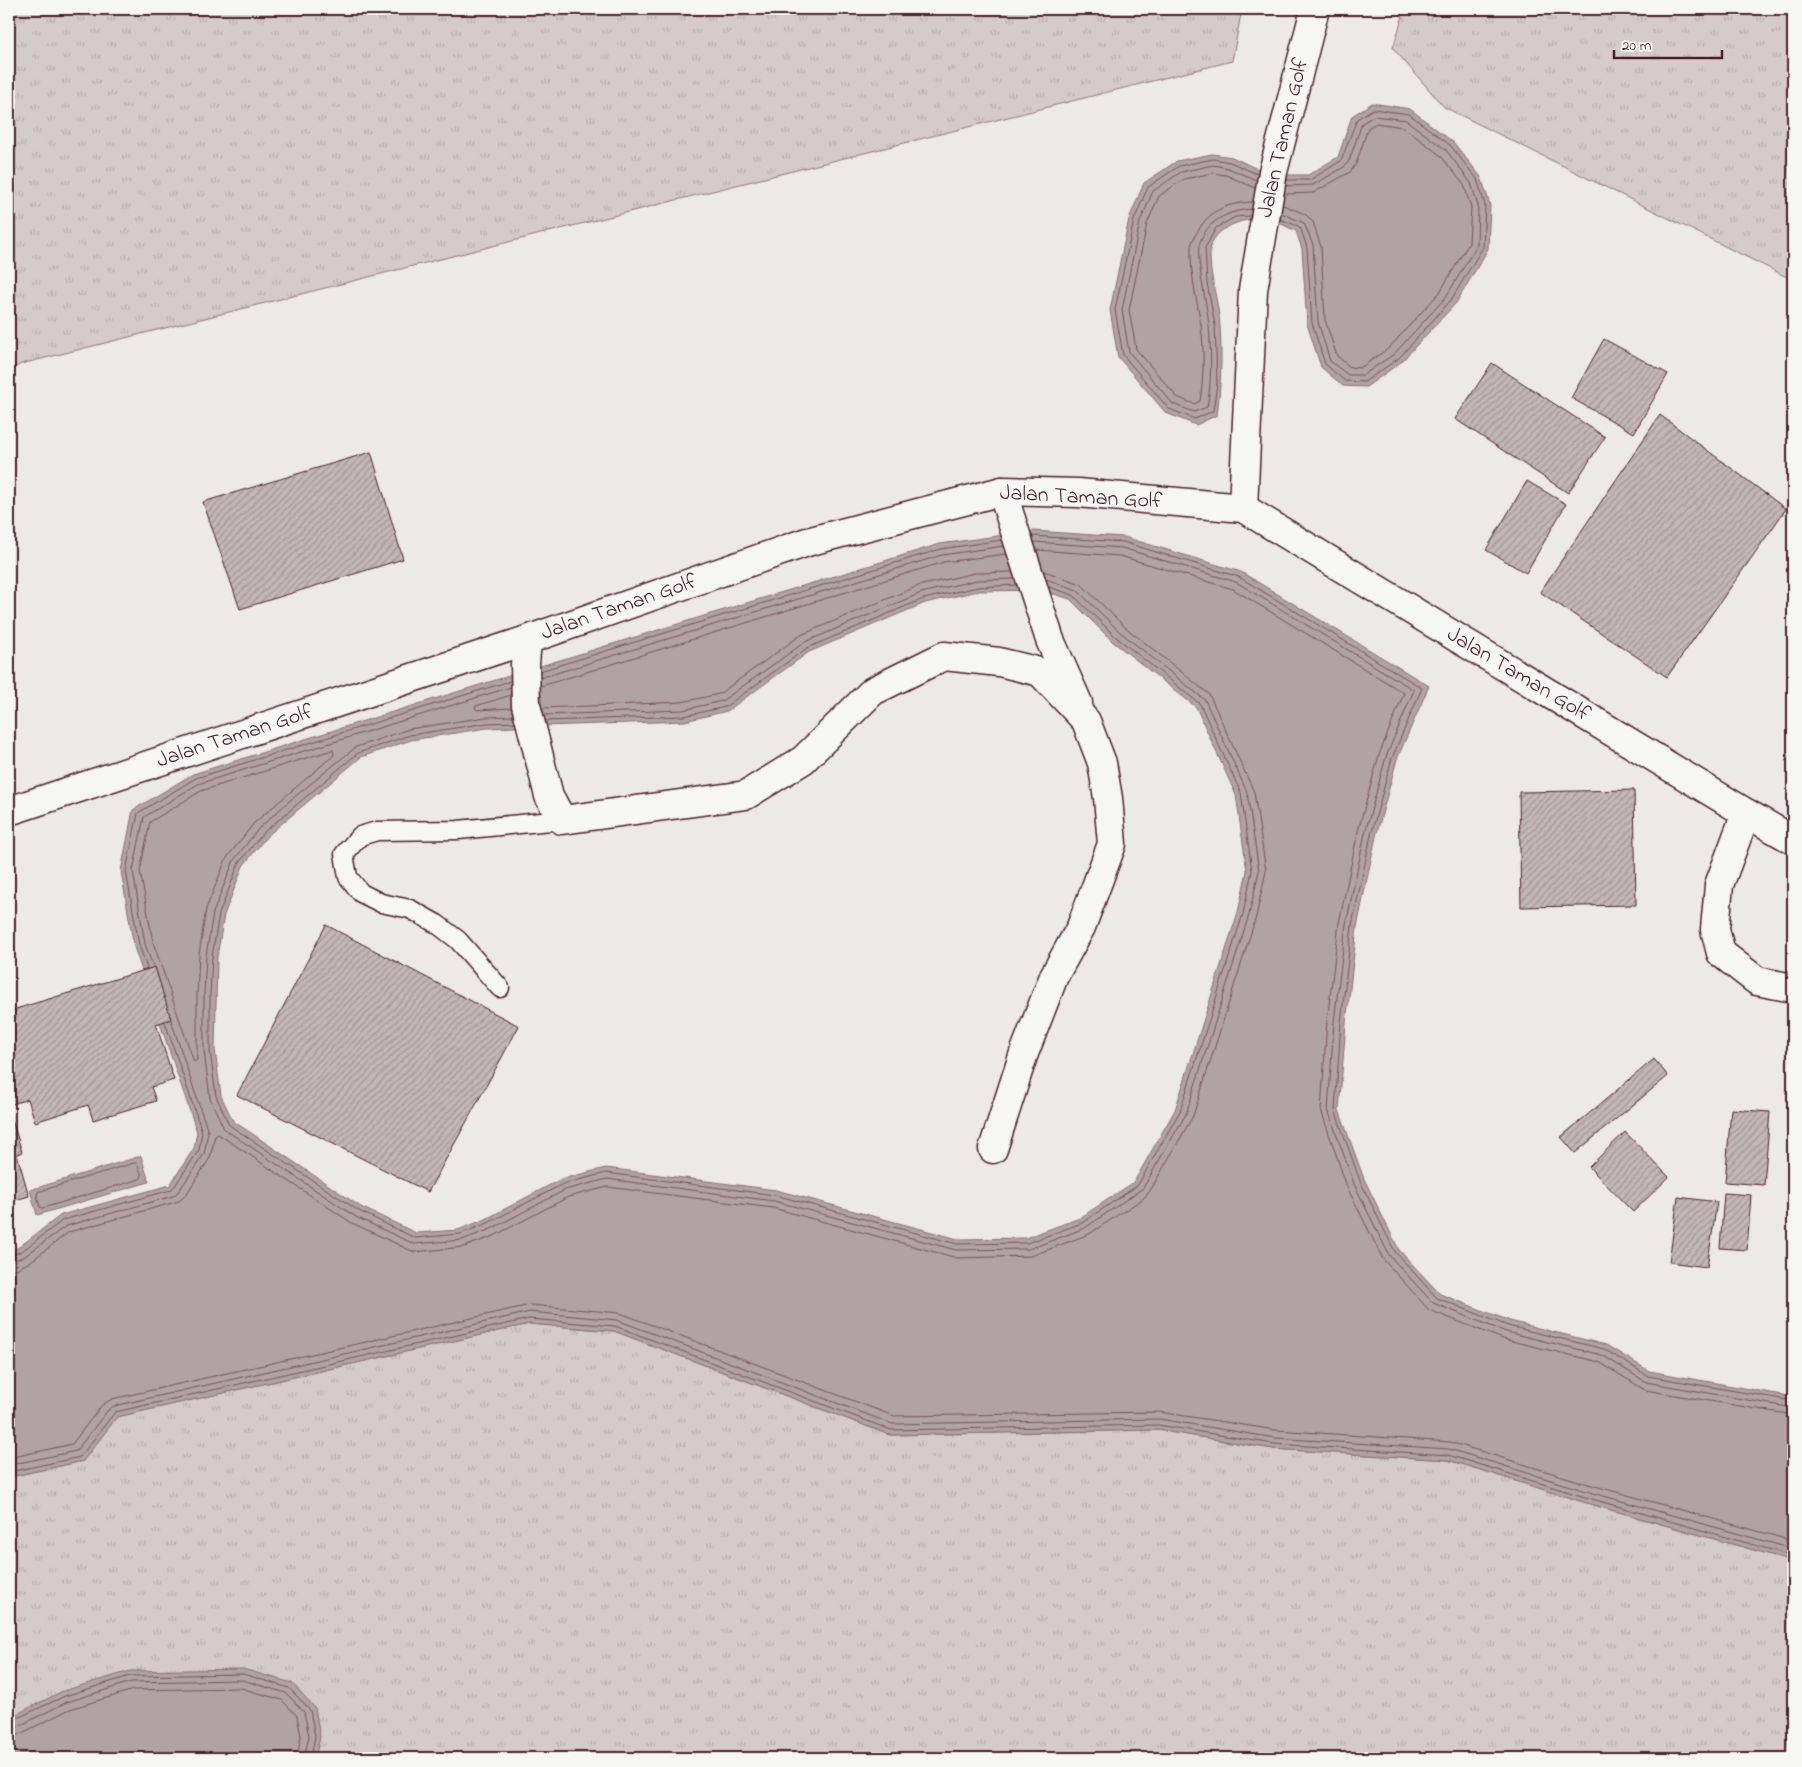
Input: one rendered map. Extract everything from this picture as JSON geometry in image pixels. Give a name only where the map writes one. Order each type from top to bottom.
[{"type":"street","name":"Jalan Taman Golf","points":[[1243,508],[1253,290],[1273,172],[1315,9]]},
{"type":"street","name":"Jalan Taman Golf","points":[[9,811],[526,652],[807,542],[1002,491],[1078,494],[1243,508],[1793,840]]},
{"type":"street","points":[[993,1148],[1023,1056],[1054,976],[1081,926],[1112,844],[1108,798],[1102,763],[1086,721],[1050,640],[1002,491]]},
{"type":"street","points":[[526,652],[526,704],[549,796],[562,820],[746,795],[803,760],[873,691],[944,656],[999,662],[1040,672],[1086,721]]},
{"type":"street","points":[[1746,813],[1719,884],[1715,929],[1722,953],[1757,981],[1793,988]]},
{"type":"lane","points":[[500,988],[458,940],[437,924],[410,908],[381,903],[361,893],[348,877],[344,854],[360,836],[377,831],[458,830],[562,820]]},
{"type":"green space","points":[[9,9],[1242,9],[1232,61],[21,364],[9,371]]},
{"type":"green space","points":[[1405,9],[1793,9],[1793,280],[1444,107],[1393,48]]},
{"type":"green space","points":[[529,1324],[614,1331],[890,1435],[1158,1430],[1273,1449],[1448,1460],[1590,1504],[1793,1561],[1793,1758],[9,1758],[9,1477],[83,1461],[116,1417]]},
{"type":"water","points":[[1372,103],[1410,109],[1453,142],[1481,177],[1490,205],[1488,249],[1456,303],[1401,362],[1366,387],[1343,386],[1321,367],[1307,324],[1302,249],[1296,231],[1268,219],[1241,221],[1217,235],[1210,251],[1221,338],[1221,371],[1217,415],[1196,425],[1166,413],[1118,357],[1110,310],[1129,219],[1144,183],[1177,161],[1212,154],[1232,157],[1255,168],[1288,175],[1308,175],[1338,157],[1352,116]]},
{"type":"water","points":[[1033,531],[1124,537],[1241,572],[1429,686],[1397,759],[1376,836],[1357,927],[1346,1023],[1339,1110],[1364,1179],[1399,1250],[1440,1294],[1510,1321],[1606,1345],[1649,1371],[1793,1397],[1793,1561],[1590,1504],[1448,1460],[1273,1449],[1158,1430],[890,1435],[614,1331],[529,1324],[117,1417],[83,1461],[9,1477],[9,1252],[19,1247],[61,1215],[170,1185],[194,1148],[197,1132],[134,947],[121,871],[133,810],[193,774],[940,544]],"holes":[[[1041,590],[1070,599],[1112,641],[1196,707],[1236,795],[1247,871],[1238,912],[1175,1110],[1134,1182],[1080,1218],[1025,1238],[958,1239],[776,1190],[606,1168],[561,1179],[486,1219],[458,1230],[416,1233],[361,1207],[233,1121],[221,1096],[215,1050],[217,957],[224,915],[243,866],[267,836],[361,757],[411,740],[487,728],[685,721],[727,711],[809,652],[925,603],[978,591]]]},
{"type":"water","points":[[141,1156],[149,1182],[37,1215],[30,1190]]},
{"type":"water","points":[[243,1669],[292,1683],[315,1708],[320,1737],[315,1758],[9,1758],[9,1718],[63,1691],[130,1671]]},
{"type":"building","points":[[1604,339],[1668,374],[1634,433],[1571,398]]},
{"type":"building","points":[[1492,363],[1605,437],[1568,493],[1455,419]]},
{"type":"building","points":[[1660,415],[1786,509],[1667,677],[1540,592]]},
{"type":"building","points":[[371,452],[403,559],[240,609],[203,502]]},
{"type":"building","points":[[1527,481],[1566,504],[1526,573],[1486,550]]},
{"type":"building","points":[[1634,790],[1636,905],[1521,907],[1519,792]]},
{"type":"building","points":[[326,925],[519,1026],[428,1192],[237,1095]]},
{"type":"building","points":[[155,967],[171,1019],[156,1024],[174,1080],[151,1087],[156,1101],[93,1120],[88,1105],[35,1122],[28,1099],[9,1105],[9,1011]]},
{"type":"building","points":[[1654,1059],[1668,1076],[1575,1153],[1561,1137]]},
{"type":"building","points":[[1731,1109],[1770,1112],[1764,1185],[1725,1182]]},
{"type":"building","points":[[9,1110],[22,1152],[17,1154],[29,1196],[9,1202]]},
{"type":"building","points":[[1625,1132],[1669,1177],[1633,1212],[1589,1167]]},
{"type":"building","points":[[1724,1193],[1751,1195],[1747,1250],[1720,1248]]},
{"type":"building","points":[[1678,1197],[1717,1202],[1707,1267],[1669,1262]]}]
